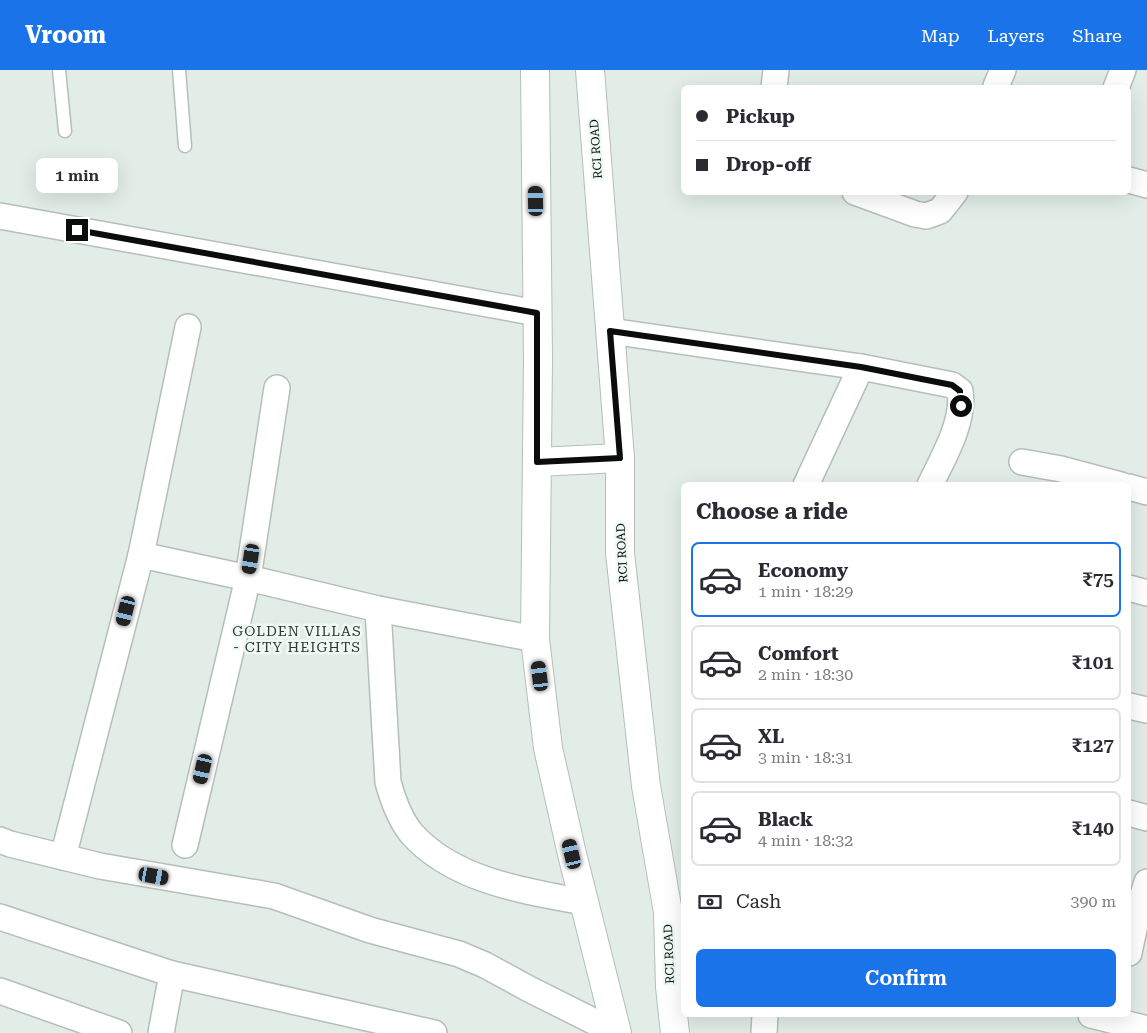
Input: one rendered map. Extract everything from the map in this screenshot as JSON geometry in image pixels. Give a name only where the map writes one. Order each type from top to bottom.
[{"type":"main road","points":[[535,70],[537,313],[535,639],[548,748],[617,1033]]},
{"type":"main road","name":"RCI ROAD","points":[[590,70],[620,458],[620,553],[646,786],[676,914],[670,987],[675,1033]]},
{"type":"main road","points":[[537,462],[620,458]]},
{"type":"street","points":[[774,85],[776,70]]},
{"type":"street","points":[[1117,85],[1123,70]]},
{"type":"street","points":[[1131,181],[1147,185]]},
{"type":"street","points":[[863,195],[915,214],[926,216],[940,211],[953,195]]},
{"type":"street","points":[[0,216],[537,313]]},
{"type":"street","points":[[63,857],[141,555],[188,328]]},
{"type":"street","points":[[610,331],[861,367],[952,385],[960,391],[961,406],[951,440],[931,482]]},
{"type":"street","points":[[807,482],[861,367]]},
{"type":"street","points":[[185,845],[248,578],[278,388]]},
{"type":"street","points":[[1022,462],[1071,478],[1099,482]]},
{"type":"street","points":[[1131,488],[1147,492]]},
{"type":"street","points":[[141,555],[378,609],[535,639]]},
{"type":"street","points":[[1131,589],[1147,593]]},
{"type":"street","points":[[378,609],[388,782],[394,803],[412,833],[436,854],[473,876],[525,891],[584,902]]},
{"type":"street","points":[[1131,706],[1147,710]]},
{"type":"street","points":[[1131,814],[1147,818]]},
{"type":"street","points":[[0,840],[100,866],[274,896],[370,930],[459,954],[485,965],[617,1033]]},
{"type":"street","points":[[1131,945],[1147,882]]},
{"type":"street","points":[[0,917],[172,974],[434,1033]]},
{"type":"street","points":[[161,1033],[172,974]]},
{"type":"street","points":[[0,991],[119,1033]]},
{"type":"street","points":[[764,1033],[765,1017]]},
{"type":"street","points":[[1108,1021],[1147,1029]]},
{"type":"lane","points":[[59,70],[65,131]]},
{"type":"lane","points":[[179,70],[185,146]]},
{"type":"district","name":"GOLDEN VILLAS - CITY HEIGHTS","points":[[297,640]]},
{"type":"route","points":[[77,230],[537,313],[537,462],[620,458],[610,331],[861,367],[952,385],[960,391],[961,406]]}]
